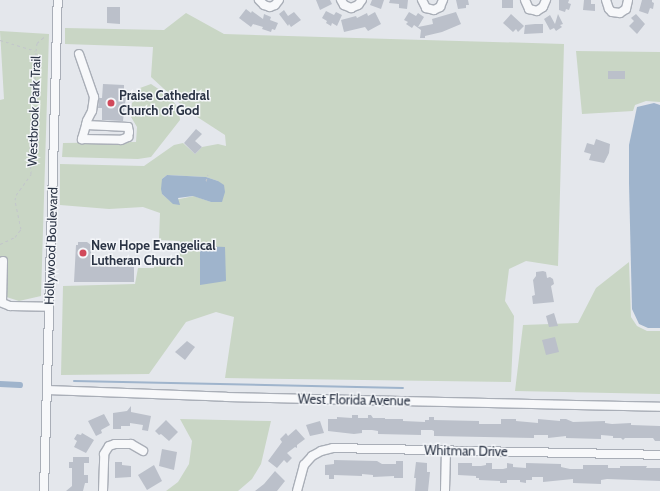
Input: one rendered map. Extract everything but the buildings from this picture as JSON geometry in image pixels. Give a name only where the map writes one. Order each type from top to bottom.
[{"type":"street","name":"Hollywood Boulevard","points":[[44,491],[58,0]]},
{"type":"street","points":[[259,0],[264,5],[270,7],[275,5],[279,0]]},
{"type":"street","points":[[341,0],[344,5],[351,8],[358,5],[362,0]]},
{"type":"street","points":[[422,0],[426,8],[434,10],[440,7],[443,0]]},
{"type":"street","points":[[525,0],[529,9],[537,11],[543,7],[546,0]]},
{"type":"street","points":[[606,0],[609,9],[620,13],[626,9],[628,0]]},
{"type":"street","points":[[79,54],[94,97],[92,111],[86,125],[82,139],[120,140],[128,137],[128,127],[86,125]]},
{"type":"street","points":[[3,261],[1,302],[10,306],[49,307]]},
{"type":"street","name":"West Florida Avenue","points":[[47,390],[226,397],[660,407]]},
{"type":"street","points":[[103,491],[104,454],[109,446],[116,444],[131,444],[143,451]]},
{"type":"street","name":"Whitman Drive","points":[[297,491],[304,465],[312,456],[321,451],[333,448],[660,455]]},
{"type":"street","points":[[445,491],[446,450]]},
{"type":"path","name":"Westbrook Park Trail","points":[[0,244],[15,237],[21,229],[15,200],[31,174],[30,146],[34,115],[36,51],[37,43],[45,36]]},
{"type":"path","points":[[0,40],[36,51]]},
{"type":"path","points":[[206,181],[208,174]]},
{"type":"green space","points":[[186,13],[224,34],[564,44],[558,266],[526,261],[509,269],[505,301],[514,316],[511,382],[225,378],[234,317],[216,312],[186,322],[149,374],[61,375],[63,286],[135,284],[138,268],[178,266],[180,241],[159,240],[160,213],[143,207],[109,209],[60,205],[60,164],[144,166],[174,145],[183,143],[195,154],[202,147],[218,144],[226,146],[225,135],[188,111],[151,77],[153,47],[65,44],[65,28],[164,30]],"holes":[[[167,175],[206,177],[218,181],[222,202],[211,202],[194,196],[170,201],[162,194],[162,179]]]},
{"type":"green space","points":[[0,31],[49,34],[41,296],[19,301],[0,295],[0,100],[4,99]]},
{"type":"green space","points":[[576,51],[660,52],[660,102],[646,101],[635,105],[633,111],[582,114]]},
{"type":"green space","points":[[151,84],[169,96],[179,109],[180,120],[151,157],[138,159],[62,157],[63,143],[136,142],[137,127],[131,117],[132,103],[136,99],[140,88]]},
{"type":"green space","points":[[629,262],[631,317],[637,326],[647,331],[660,331],[660,394],[515,391],[523,325],[578,323],[596,288]]},
{"type":"green space","points":[[180,419],[271,421],[261,464],[252,479],[238,491],[166,491],[178,482],[189,464],[192,441]]},
{"type":"water","points":[[654,103],[660,105],[660,328],[648,328],[639,324],[632,309],[629,145],[637,107]]},
{"type":"water","points":[[167,175],[206,177],[218,181],[224,185],[225,192],[222,202],[211,202],[193,196],[178,198],[180,205],[173,204],[162,194],[162,179]]},
{"type":"water","points":[[203,246],[225,247],[226,281],[200,285],[200,250]]},
{"type":"waterway","points":[[74,381],[403,388]]},
{"type":"waterway","points":[[0,384],[20,385]]},
{"type":"place","name":"Praise Cathedral Church of God","points":[[111,103]]},
{"type":"place","name":"New Hope Evangelical Lutheran Church","points":[[83,253]]}]
